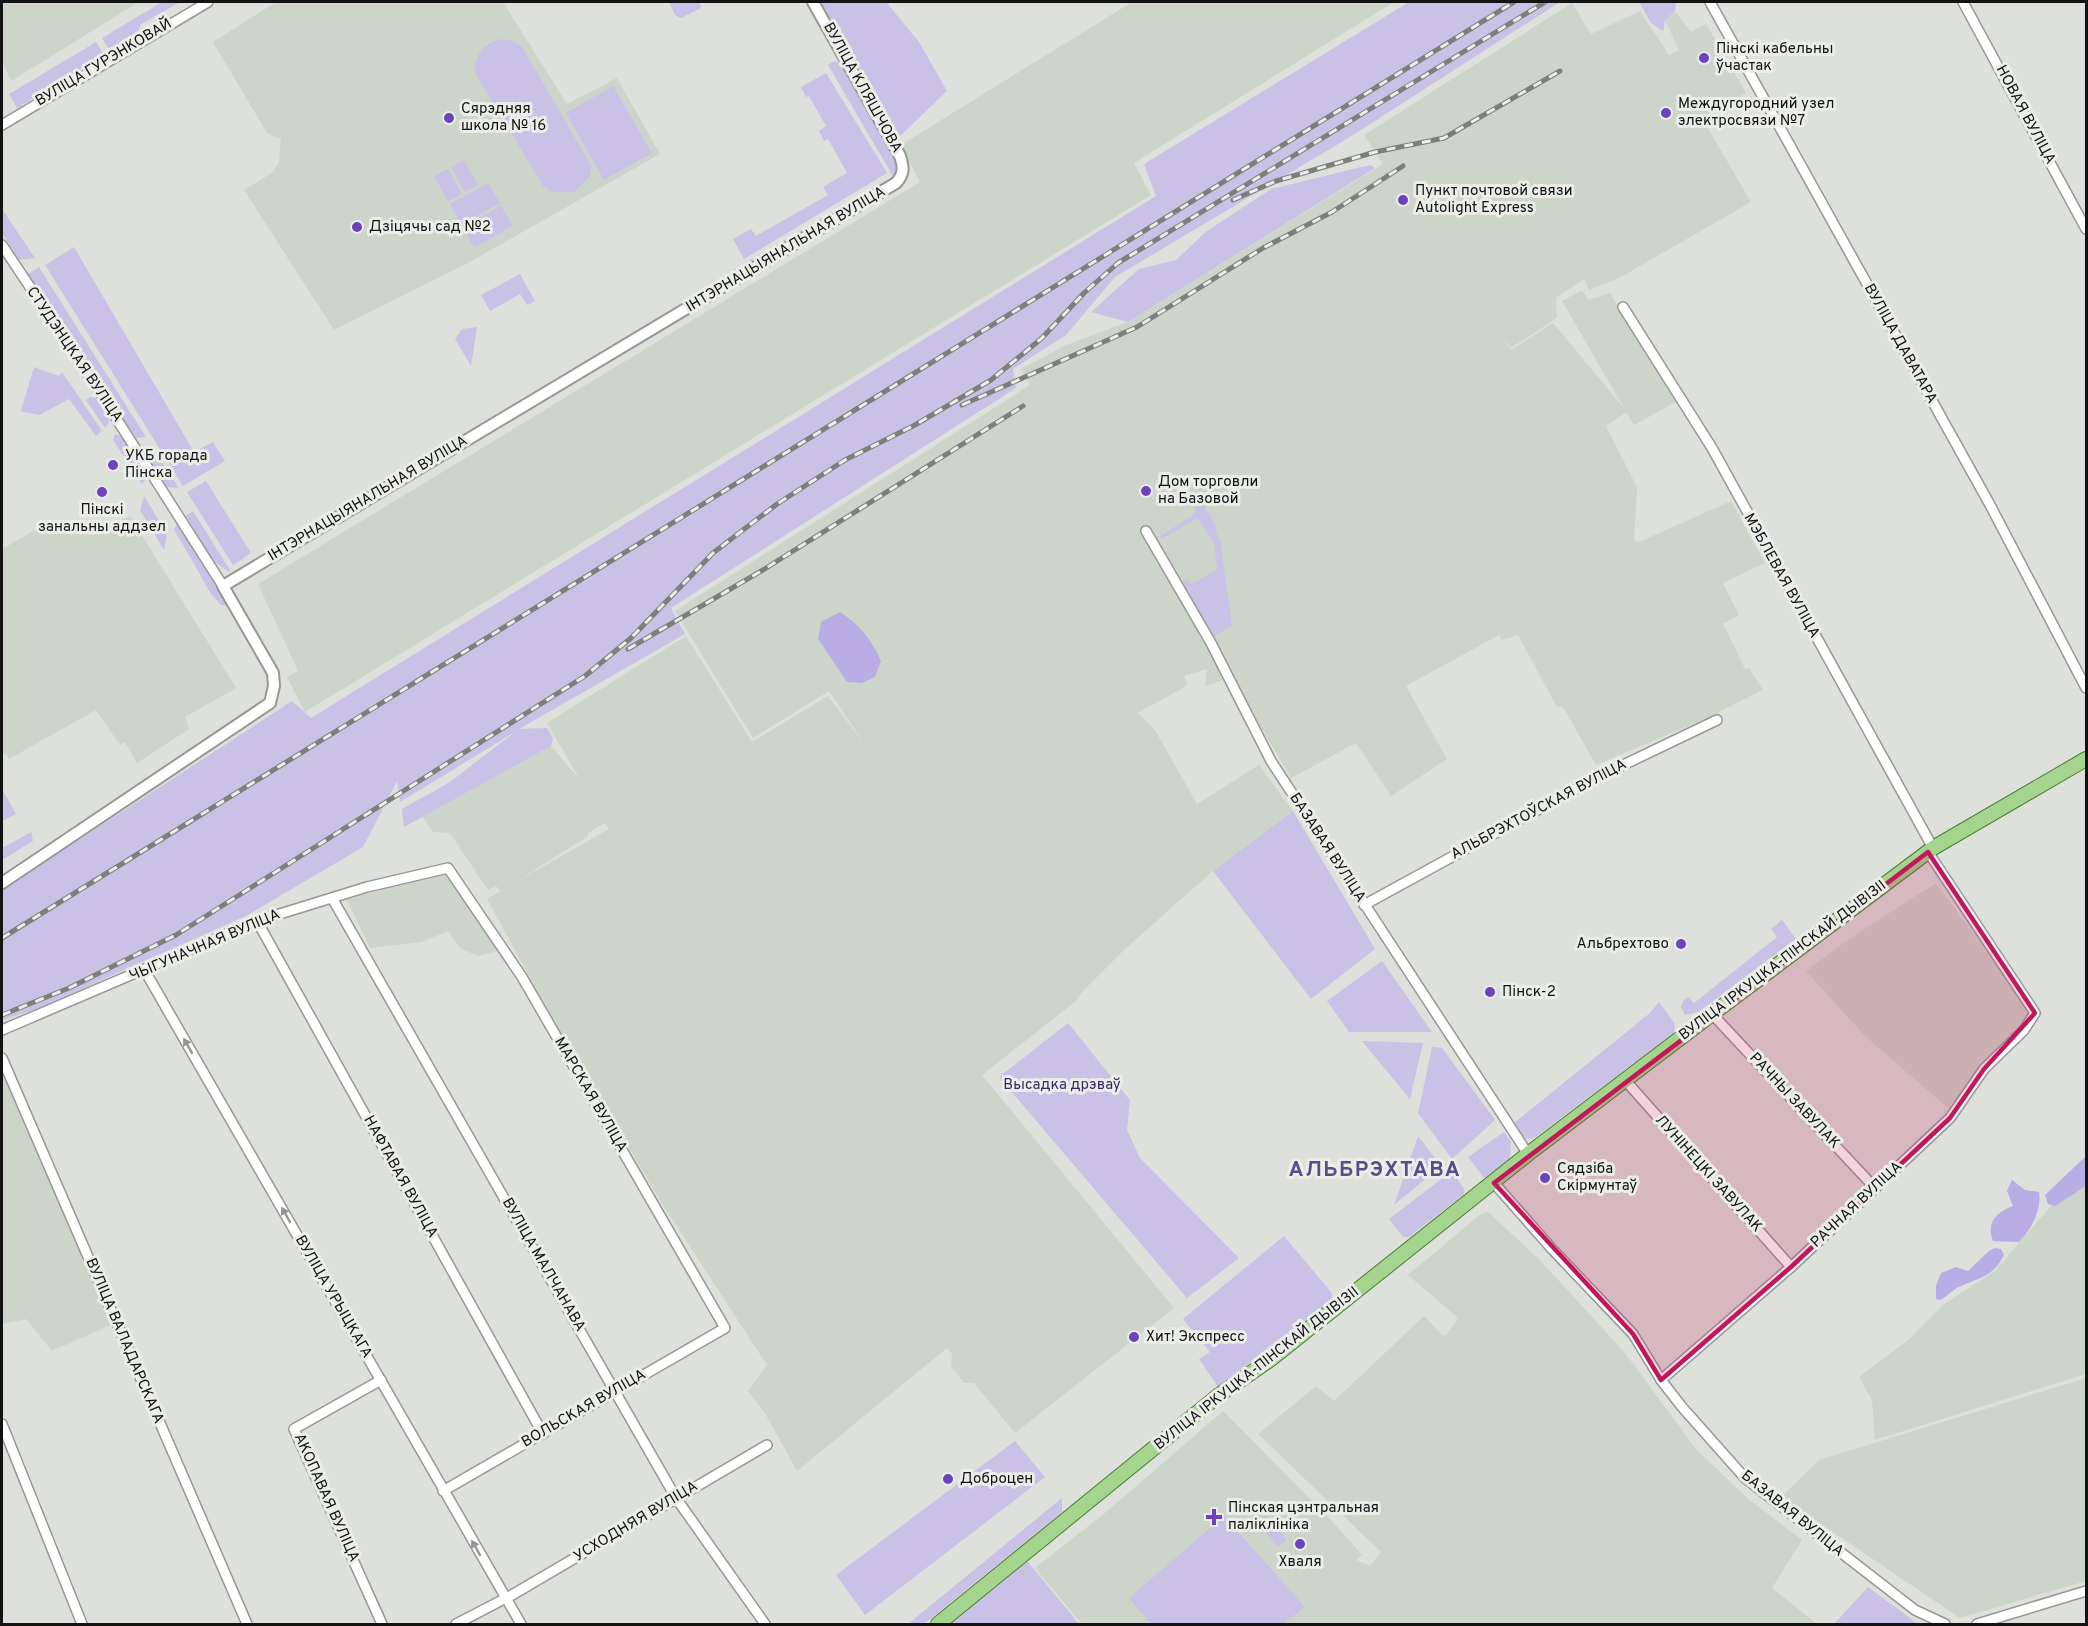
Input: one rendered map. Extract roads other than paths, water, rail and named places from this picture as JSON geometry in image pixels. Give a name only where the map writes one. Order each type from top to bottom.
[{"type":"main road","name":"ВУЛІЦА ІРКУЦКА-ПІНСКАЙ ДЫВІЗІІ","points":[[938,1624],[1219,1395],[1271,1359],[1528,1154],[1712,1014],[1930,850],[2086,760]]},
{"type":"street","name":"ВУЛІЦА ГУРЭНКОВАЙ","points":[[2,125],[208,2]]},
{"type":"street","name":"ВУЛІЦА КЛЯШЧОВА","points":[[813,2],[900,156],[903,167],[902,177]]},
{"type":"street","name":"ВУЛІЦА ДАВАТАРА","points":[[1710,2],[1989,503],[2086,688]]},
{"type":"street","name":"НОВАЯ ВУЛІЦА","points":[[1963,2],[2086,229]]},
{"type":"street","name":"ІНТЭРНАЦЫЯНАЛЬНАЯ ВУЛІЦА","points":[[223,586],[872,200],[902,177]]},
{"type":"street","name":"СТУДЭНЦКАЯ ВУЛІЦА","points":[[2,245],[101,394],[223,586]]},
{"type":"street","name":"МЭБЛЕВАЯ ВУЛІЦА","points":[[1623,307],[1712,448],[1930,850],[2035,1012]]},
{"type":"street","name":"БАЗАВАЯ ВУЛІЦА","points":[[1146,531],[1211,643],[1271,761],[1528,1154]]},
{"type":"street","points":[[2,883],[270,704],[274,686],[273,673],[223,586]]},
{"type":"street","name":"АЛЬБРЭХТОЎСКАЯ ВУЛІЦА","points":[[1364,905],[1594,779],[1717,720]]},
{"type":"street","name":"ЧЫГУНАЧНАЯ ВУЛІЦА","points":[[2,1030],[257,921],[332,898],[448,868]]},
{"type":"street","name":"МАРСКАЯ ВУЛІЦА","points":[[448,868],[522,977],[725,1328]]},
{"type":"street","name":"ВУЛІЦА МАЛЧАНАВА","points":[[332,898],[676,1498],[765,1624]]},
{"type":"street","name":"НАФТАВАЯ ВУЛІЦА","points":[[257,921],[543,1434]]},
{"type":"street","name":"ВУЛІЦА УРЫЦКАГА","points":[[144,971],[521,1624]]},
{"type":"street","name":"РАЧНАЯ ВУЛІЦА","points":[[1661,1380],[1791,1268],[1950,1118],[1984,1069],[2024,1030],[2035,1012]]},
{"type":"street","name":"РАЧНЫ ЗАВУЛАК","points":[[1712,1014],[1875,1188]]},
{"type":"street","name":"ВУЛІЦА ВАЛАДАРСКАГА","points":[[2,1058],[247,1624]]},
{"type":"street","name":"ЛУНІНЕЦКІ ЗАВУЛАК","points":[[1625,1080],[1791,1268]]},
{"type":"street","points":[[1494,1183],[1552,1249],[1633,1334],[1661,1380]]},
{"type":"street","name":"ВОЛЬСКАЯ ВУЛІЦА","points":[[443,1491],[725,1328]]},
{"type":"street","name":"АКОПАВАЯ ВУЛІЦА","points":[[381,1380],[294,1429],[382,1624]]},
{"type":"street","name":"БАЗАВАЯ ВУЛІЦА","points":[[1661,1380],[1745,1478],[1915,1610],[1945,1624]]},
{"type":"street","points":[[2,1424],[82,1624]]},
{"type":"street","name":"УСХОДНЯЯ ВУЛІЦА","points":[[506,1599],[767,1445]]},
{"type":"street","points":[[1977,1624],[2086,1591]]},
{"type":"street","points":[[456,1624],[506,1599]]},
{"type":"railway","points":[[2,938],[1514,2]]},
{"type":"railway","points":[[2,1015],[69,988],[176,935],[585,676],[631,638],[713,553],[777,504],[845,460],[915,425],[991,380],[1042,338],[1084,293],[1118,263],[1545,2]]},
{"type":"railway","points":[[1233,200],[1276,181],[1375,152],[1444,138],[1560,71]]},
{"type":"railway","points":[[962,405],[1137,327],[1263,248],[1332,212],[1403,166]]},
{"type":"railway","points":[[628,649],[763,570],[1023,406]]},
{"type":"place","name":"Пінскі кабельны ўчастак","points":[[1704,58]]},
{"type":"place","name":"Междугородний узел электросвязи №7","points":[[1666,113]]},
{"type":"place","name":"Сярэдняя школа № 16","points":[[449,118]]},
{"type":"place","name":"Пункт почтовой связи Autolight Express","points":[[1403,200]]},
{"type":"place","name":"Дзіцячы сад №2","points":[[357,227]]},
{"type":"place","name":"УКБ горада Пінска","points":[[113,465]]},
{"type":"place","name":"Дом торговли на Базовой","points":[[1146,491]]},
{"type":"place","name":"Пінскі занальны аддзел","points":[[102,492]]},
{"type":"place","name":"Альбрехтово","points":[[1681,944]]},
{"type":"place","name":"Пінск-2","points":[[1490,992]]},
{"type":"place","name":"Сядзіба Скірмунтаў","points":[[1545,1178]]},
{"type":"place","name":"Хит! Экспресс","points":[[1134,1337]]},
{"type":"place","name":"Доброцен","points":[[948,1479]]},
{"type":"place","name":"Пінская цэнтральная паліклініка","points":[[1214,1517]]},
{"type":"place","name":"Хваля","points":[[1300,1544]]},
{"type":"district","name":"АЛЬБРЭХТАВА","points":[[1375,1170]]},
{"type":"park label","name":"Высадка дрэваў","points":[[1062,1085]]}]
